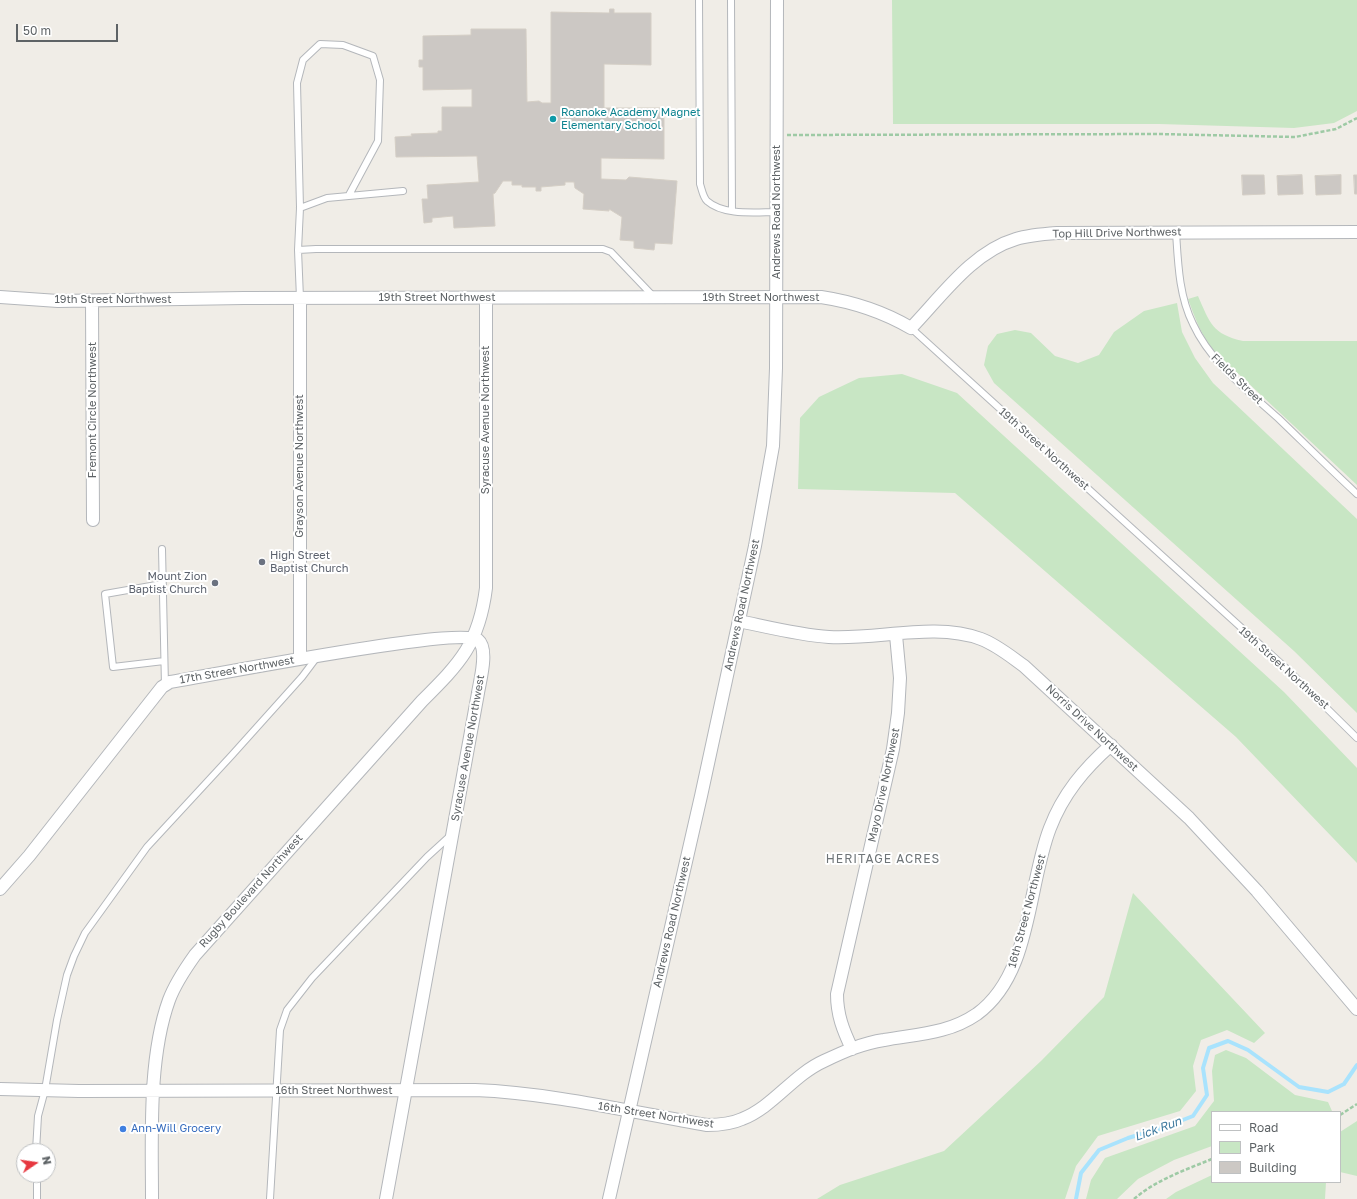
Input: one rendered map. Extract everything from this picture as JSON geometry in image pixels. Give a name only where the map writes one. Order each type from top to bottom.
[{"type":"street","name":"Andrews Road Northwest","points":[[609,1199],[700,803],[755,546],[773,446],[776,368],[777,0]]},
{"type":"street","name":"Top Hill Drive Northwest","points":[[911,328],[959,277],[980,259],[1000,245],[1015,239],[1058,233],[1357,232]]},
{"type":"street","name":"19th Street Northwest","points":[[0,297],[58,301],[92,301],[300,298],[821,297],[847,301],[872,308],[893,317],[911,328]]},
{"type":"street","name":"Grayson Avenue Northwest","points":[[300,298],[300,659]]},
{"type":"street","name":"Syracuse Avenue Northwest","points":[[386,1199],[453,833],[484,652],[483,646],[474,638],[483,610],[486,588],[486,298]]},
{"type":"street","name":"Fremont Circle Northwest","points":[[92,301],[93,520]]},
{"type":"street","name":"Norris Drive Northwest","points":[[739,621],[828,637],[855,638],[949,632],[981,639],[1000,648],[1024,666],[1111,745],[1205,834],[1257,891],[1357,1009]]},
{"type":"street","name":"Mayo Drive Northwest","points":[[852,1049],[840,1023],[837,1008],[837,994],[893,749],[898,713],[900,678],[896,635]]},
{"type":"street","name":"17th Street Northwest","points":[[1,885],[29,856],[165,686],[170,682],[318,656],[430,639],[474,638]]},
{"type":"street","name":"Rugby Boulevard Northwest","points":[[152,1199],[154,1090],[160,1029],[170,998],[182,974],[194,955],[422,701],[464,657],[474,638]]},
{"type":"street","name":"16th Street Northwest","points":[[0,1089],[276,1091],[494,1090],[590,1104],[707,1125],[723,1125],[742,1120],[756,1112],[811,1068],[852,1049],[883,1040],[940,1032],[977,1014],[992,1000],[1011,974],[1019,951],[1040,861],[1050,828],[1060,806],[1073,784],[1089,764],[1111,745]]},
{"type":"lane","points":[[699,0],[700,184],[707,201],[726,210],[777,212]]},
{"type":"lane","points":[[731,0],[732,211]]},
{"type":"lane","points":[[300,298],[298,250],[300,208],[297,83],[302,60],[320,44],[343,45],[373,56],[380,80],[378,141],[349,195]]},
{"type":"lane","points":[[300,208],[327,198],[403,191]]},
{"type":"lane","name":"Fields Street","points":[[1176,232],[1178,272],[1183,297],[1192,323],[1202,342],[1235,379],[1357,494]]},
{"type":"lane","points":[[298,250],[603,249],[611,252],[656,298]]},
{"type":"lane","name":"19th Street Northwest","points":[[911,328],[1288,670],[1357,738]]},
{"type":"lane","points":[[162,549],[165,686]]},
{"type":"lane","points":[[162,584],[105,594],[114,667],[164,661]]},
{"type":"lane","points":[[36,1143],[38,1116],[45,1090],[57,1020],[67,975],[85,933],[147,847],[302,677],[318,656]]},
{"type":"lane","points":[[270,1199],[280,1030],[286,1010],[312,978],[427,857],[453,833]]},
{"type":"lane","points":[[37,1183],[37,1199]]},
{"type":"path","points":[[777,135],[1158,134],[1295,137],[1336,130],[1357,118]]},
{"type":"path","points":[[1341,1114],[1357,1104]]},
{"type":"path","points":[[1134,1199],[1144,1191],[1179,1172],[1211,1159]]},
{"type":"green space","points":[[892,0],[1357,0],[1357,111],[1334,123],[1294,128],[1159,124],[893,124]]},
{"type":"green space","points":[[1198,296],[1209,320],[1218,331],[1243,341],[1357,341],[1357,485],[1214,351],[1202,333],[1188,299]]},
{"type":"green space","points":[[1177,303],[1182,332],[1195,358],[1213,383],[1357,519],[1357,713],[1294,651],[994,383],[984,365],[988,346],[997,334],[1015,330],[1031,333],[1055,356],[1078,363],[1099,355],[1114,332],[1144,311]]},
{"type":"green space","points":[[902,374],[957,393],[1284,692],[1357,768],[1357,863],[1236,737],[955,493],[798,489],[800,418],[819,397],[859,378]]},
{"type":"green space","points":[[1133,893],[1265,1033],[1254,1043],[1227,1030],[1201,1040],[1193,1066],[1196,1091],[1180,1111],[1098,1136],[1076,1166],[1065,1199],[817,1199],[840,1185],[944,1151],[1041,1061],[1104,997]]},
{"type":"green space","points":[[1226,1050],[1246,1058],[1295,1095],[1328,1102],[1332,1111],[1211,1111],[1211,1146],[1174,1160],[1138,1179],[1117,1199],[1086,1199],[1091,1180],[1105,1158],[1195,1126],[1214,1101],[1212,1071],[1215,1055]]},
{"type":"green space","points":[[1357,1121],[1357,1176],[1341,1172],[1341,1131]]},
{"type":"green space","points":[[1211,1175],[1211,1183],[1326,1183],[1325,1199],[1166,1199],[1176,1192]]},
{"type":"building","name":"Roanoke Academy Magnet Elementary School","points":[[610,9],[614,9],[614,13],[651,13],[651,65],[604,64],[604,108],[664,108],[664,159],[601,158],[601,179],[626,180],[629,177],[677,181],[672,244],[655,243],[654,250],[634,248],[634,241],[620,240],[622,217],[609,209],[609,211],[583,209],[584,194],[575,188],[574,182],[565,182],[565,185],[541,187],[541,191],[536,191],[536,187],[522,187],[522,185],[512,185],[512,181],[503,181],[493,194],[495,226],[454,228],[453,216],[432,218],[432,222],[424,223],[422,199],[428,199],[427,185],[479,182],[477,156],[396,157],[395,137],[412,136],[411,134],[438,133],[438,131],[442,131],[442,107],[472,107],[472,89],[423,90],[423,67],[419,67],[419,60],[423,60],[423,36],[471,35],[471,29],[526,29],[527,102],[539,101],[542,103],[551,103],[551,12],[609,13]]},
{"type":"building","points":[[1242,175],[1264,175],[1265,194],[1243,195]]},
{"type":"building","points":[[1302,175],[1303,194],[1278,195],[1277,176]]},
{"type":"building","points":[[1341,175],[1341,194],[1316,195],[1315,176]]},
{"type":"building","points":[[1354,175],[1357,175],[1357,194],[1355,194]]},
{"type":"waterway","name":"Lick Run","points":[[1076,1199],[1081,1173],[1099,1150],[1128,1138],[1165,1127],[1193,1116],[1207,1095],[1203,1068],[1209,1048],[1228,1041],[1248,1050],[1299,1087],[1328,1092],[1344,1084],[1357,1065]]},
{"type":"place","name":"Roanoke Academy Magnet Elementary School","points":[[553,119]]},
{"type":"place","name":"High Street Baptist Church","points":[[262,562]]},
{"type":"place","name":"Mount Zion Baptist Church","points":[[215,583]]},
{"type":"place","name":"Ann-Will Grocery","points":[[123,1129]]},
{"type":"district","name":"HERITAGE ACRES","points":[[883,859]]}]
